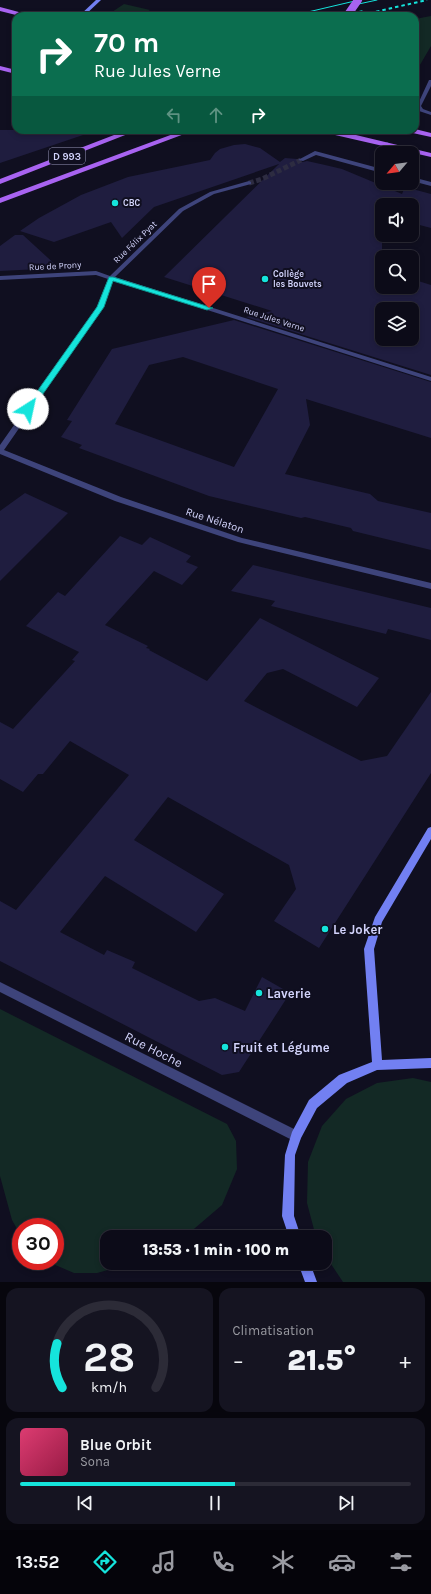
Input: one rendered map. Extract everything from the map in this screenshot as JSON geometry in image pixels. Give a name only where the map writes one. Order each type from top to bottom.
[{"type":"main road","points":[[350,12],[358,0]]},
{"type":"main road","points":[[0,9],[12,12]]},
{"type":"main road","points":[[0,68],[12,71]]},
{"type":"main road","points":[[419,132],[431,135]]},
{"type":"main road","name":"D 993","points":[[0,182],[124,134]]},
{"type":"main road","points":[[0,201],[180,134]]},
{"type":"main road","points":[[343,134],[431,155]]},
{"type":"street","points":[[86,12],[99,0]]},
{"type":"street","points":[[419,104],[431,81]]},
{"type":"street","points":[[419,107],[421,110],[431,114]]},
{"type":"street","points":[[301,160],[315,153],[375,169]]},
{"type":"street","points":[[419,181],[431,184]]},
{"type":"street","name":"Rue Félix Pyat","points":[[0,450],[100,307],[111,278],[181,210],[212,193],[249,183]]},
{"type":"street","name":"Rue de Prony","points":[[0,278],[96,273],[111,278]]},
{"type":"street","name":"Rue Jules Verne","points":[[111,278],[431,379]]},
{"type":"street","name":"Rue Nélaton","points":[[0,450],[118,499],[241,540],[431,586]]},
{"type":"street","points":[[377,1065],[369,949],[378,920],[431,831]]},
{"type":"street","name":"Rue Hoche","points":[[0,987],[296,1136]]},
{"type":"street","points":[[293,1230],[288,1216],[290,1155],[296,1136],[313,1104],[343,1079],[377,1065],[431,1063]]},
{"type":"street","points":[[307,1270],[311,1282]]},
{"type":"green space","points":[[124,4],[150,10],[147,12],[112,12]]},
{"type":"green space","points":[[431,16],[431,46],[419,67],[419,18]]},
{"type":"green space","points":[[0,1009],[227,1124],[236,1141],[237,1169],[222,1205],[193,1230],[100,1230],[100,1270],[108,1270],[97,1273],[74,1273],[64,1269],[64,1218],[12,1218],[12,1220],[0,1176]]},
{"type":"green space","points":[[413,1078],[431,1082],[431,1282],[343,1282],[332,1266],[332,1230],[314,1230],[307,1203],[308,1162],[322,1126],[346,1099],[377,1083]]},
{"type":"building","points":[[0,130],[12,130],[12,134],[86,134],[0,163]]},
{"type":"building","points":[[245,144],[260,148],[280,162],[285,158],[297,159],[298,161],[307,161],[342,169],[375,183],[375,190],[392,190],[402,194],[404,190],[416,190],[431,194],[431,228],[419,225],[419,198],[375,198],[375,242],[382,242],[382,250],[375,250],[375,294],[419,294],[419,281],[431,285],[431,375],[246,317],[272,311],[164,277],[279,164],[154,207],[122,238],[111,222],[54,242],[20,231],[39,218],[81,195],[128,177],[210,160],[220,149]]},
{"type":"building","points":[[15,235],[23,235],[59,268],[0,271],[0,246]]},
{"type":"building","points":[[234,320],[431,382],[431,438],[306,399],[310,425],[285,474],[370,494],[378,501],[431,513],[431,550],[353,531],[351,528],[305,517],[301,518],[209,496],[79,448],[82,445],[61,437],[72,421],[67,420],[112,349]],"holes":[[[183,357],[278,389],[234,467],[115,424],[149,365]]]},
{"type":"building","points":[[25,493],[68,513],[0,581],[0,511]]},
{"type":"building","points":[[120,536],[142,545],[150,537],[191,556],[186,562],[198,567],[182,585],[154,571],[105,625],[148,646],[146,648],[150,649],[149,650],[207,681],[260,618],[379,678],[357,707],[283,669],[267,673],[244,701],[361,761],[387,756],[431,692],[431,773],[319,948],[274,921],[296,889],[289,865],[168,797],[134,840],[224,894],[196,932],[105,876],[60,932],[104,955],[107,950],[135,962],[132,968],[199,1001],[215,998],[245,1011],[262,977],[290,993],[239,1072],[222,1075],[0,961],[0,901],[16,910],[129,775],[70,741],[43,774],[38,774],[23,792],[0,779],[0,722],[13,729],[75,661],[72,660],[79,652],[26,626],[58,592],[65,596]]},
{"type":"building","points":[[253,565],[431,608],[431,640],[388,629],[386,634],[271,606],[275,601],[231,591]]},
{"type":"tunnel","points":[[249,183],[262,179],[301,160]]},
{"type":"tram line","points":[[308,12],[359,0]]},
{"type":"tram line","points":[[354,5],[377,0]]},
{"type":"railway","points":[[374,12],[427,0]]},
{"type":"railway","points":[[358,12],[363,11]]},
{"type":"place","name":"CBC","points":[[115,203]]},
{"type":"place","name":"Collège les Bouvets","points":[[265,279]]},
{"type":"place","name":"Le Joker","points":[[325,929]]},
{"type":"place","name":"Laverie","points":[[259,993]]},
{"type":"place","name":"Fruit et Légume","points":[[225,1047]]},
{"type":"route","points":[[28,409],[100,307],[111,278],[209,308]]}]
